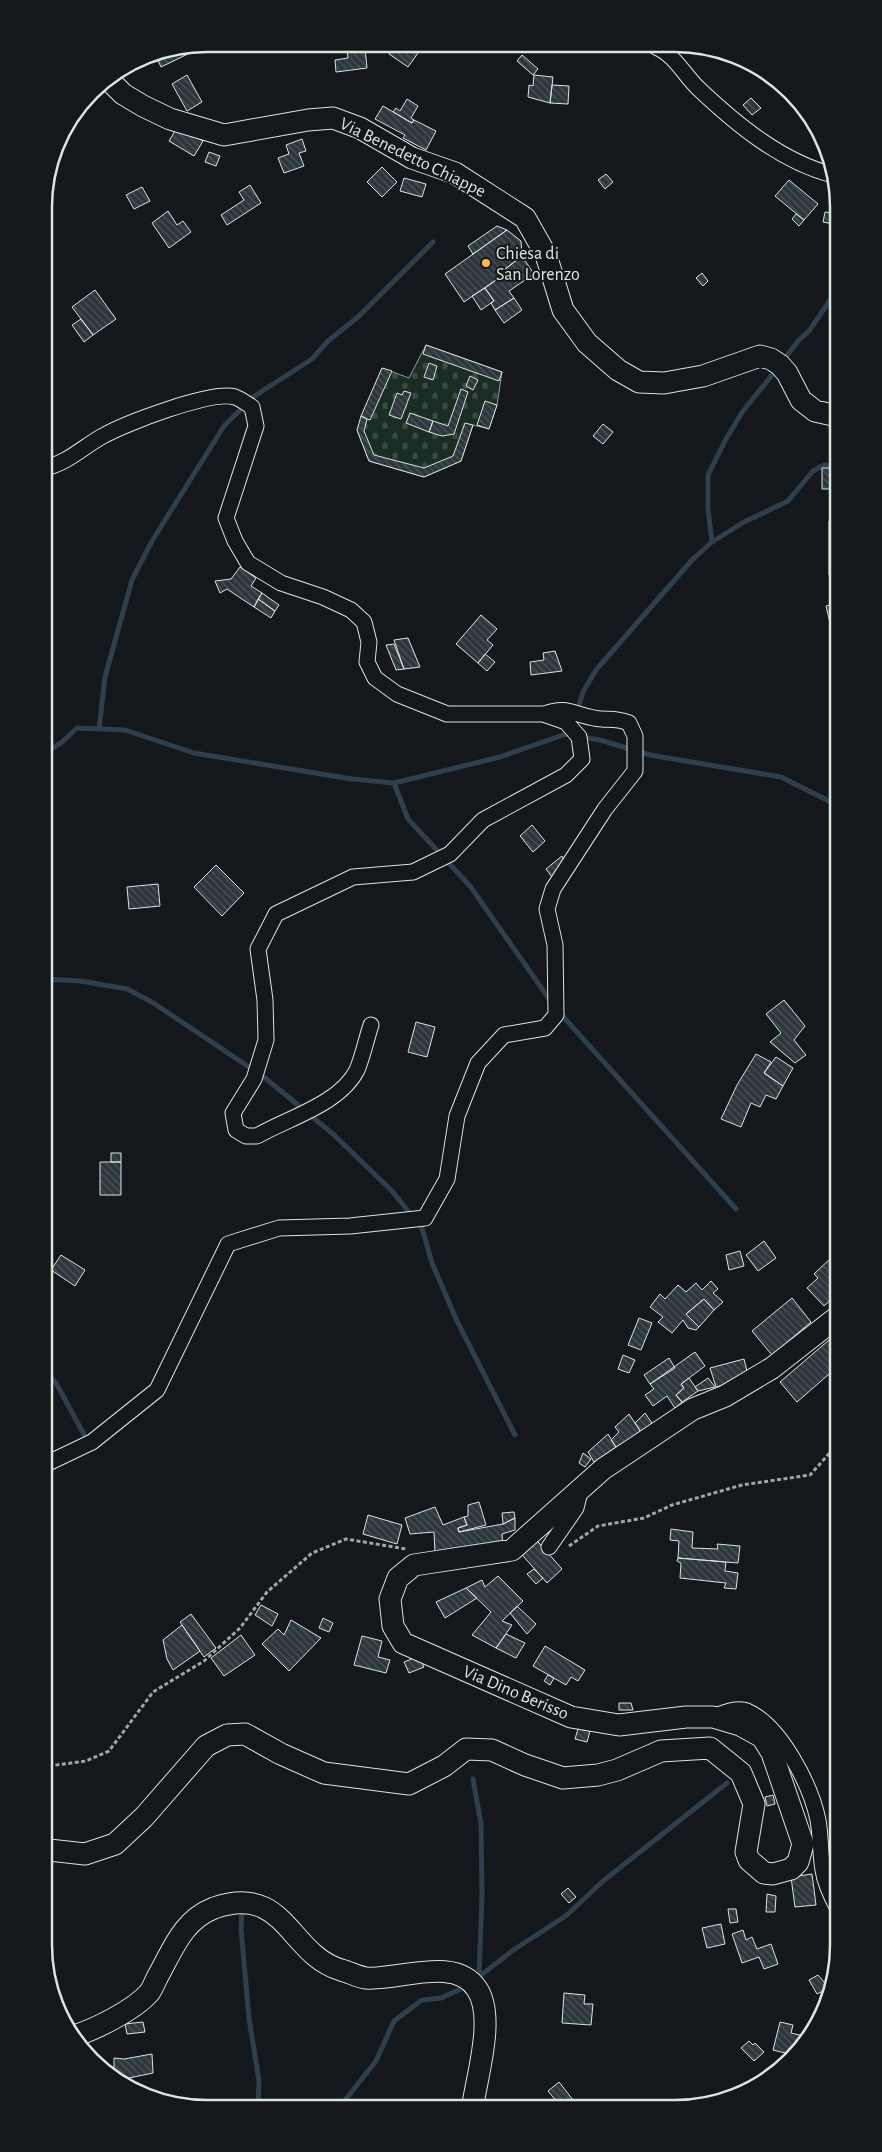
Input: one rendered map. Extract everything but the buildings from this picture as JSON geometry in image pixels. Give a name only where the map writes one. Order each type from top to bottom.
[{"type":"street","points":[[664,52],[676,62],[698,88],[758,139],[812,170],[825,173]]},
{"type":"street","name":"Via Benedetto Chiappe","points":[[113,85],[123,94],[143,106],[170,119],[224,135],[308,120],[333,118],[360,128],[412,158],[455,173],[525,218],[546,255],[563,310],[587,342],[618,370],[639,382],[664,383],[704,376],[760,356],[771,359],[780,365],[787,373],[801,400],[815,411],[830,414]]},
{"type":"street","points":[[52,1461],[92,1442],[156,1390],[228,1244],[280,1228],[350,1226],[425,1218],[447,1178],[457,1116],[478,1063],[504,1036],[545,1028],[556,1015],[554,945],[547,909],[553,889],[605,809],[635,772],[635,736],[628,723],[616,718],[595,718],[560,709],[543,714],[447,714],[397,694],[375,678],[367,662],[369,642],[364,622],[358,616],[351,610],[323,597],[281,583],[248,563],[234,541],[226,518],[256,426],[252,407],[235,397],[206,398],[158,414],[103,436],[63,462],[53,465]]},
{"type":"street","points":[[371,1025],[356,1071],[345,1085],[326,1100],[257,1136],[246,1136],[236,1130],[233,1125],[232,1113],[254,1079],[266,1040],[265,1000],[258,949],[276,914],[354,877],[412,872],[450,854],[483,820],[566,775],[582,759],[579,737],[566,722],[543,714]]},
{"type":"street","name":"Via Dino Berisso","points":[[52,1850],[85,1854],[115,1844],[144,1817],[206,1746],[227,1735],[245,1734],[281,1754],[324,1773],[408,1784],[444,1766],[466,1749],[492,1750],[525,1765],[563,1778],[607,1773],[661,1751],[710,1748],[741,1773],[754,1804],[746,1852],[750,1860],[764,1872],[782,1873],[798,1862],[803,1844],[772,1752],[762,1738],[740,1725],[713,1717],[686,1717],[619,1725],[571,1717],[403,1642],[393,1626],[390,1599],[398,1578],[414,1565],[512,1550],[603,1469],[693,1409],[725,1396],[772,1368],[829,1323]]},
{"type":"street","points":[[549,1547],[576,1508],[581,1488]]},
{"type":"street","points":[[713,1717],[727,1712],[745,1710],[777,1736],[795,1761],[818,1818],[823,1870],[829,1892]]},
{"type":"street","points":[[81,2033],[127,2010],[149,1993],[189,1922],[214,1909],[236,1902],[251,1903],[277,1914],[298,1940],[331,1967],[366,1978],[447,1971],[465,1978],[477,1988],[485,2004],[487,2021],[474,2100]]},
{"type":"path","points":[[549,1547],[566,1549],[598,1526],[644,1518],[672,1505],[742,1485],[810,1475],[829,1453]]},
{"type":"path","points":[[52,1766],[86,1761],[109,1751],[154,1692],[204,1661],[240,1628],[267,1592],[312,1553],[346,1539],[408,1549]]},
{"type":"green space","points":[[426,345],[502,372],[497,405],[489,429],[473,425],[461,461],[424,477],[369,461],[357,430],[382,368],[409,378]]},
{"type":"waterway","points":[[99,729],[105,677],[132,580],[152,541],[224,426],[253,397],[312,359],[328,341],[358,317],[433,242]]},
{"type":"waterway","points":[[783,361],[798,341],[809,331],[830,300]]},
{"type":"waterway","points":[[712,542],[708,509],[708,475],[743,411],[777,369]]},
{"type":"waterway","points":[[577,712],[583,692],[596,670],[692,560],[712,542],[744,522],[788,501],[813,471],[824,465],[830,466]]},
{"type":"waterway","points":[[53,748],[77,728],[125,730],[194,753],[352,779],[394,783],[500,757],[566,734],[573,735]]},
{"type":"waterway","points":[[581,737],[600,740],[650,755],[781,777],[830,801]]},
{"type":"waterway","points":[[394,783],[408,819],[470,886],[552,1003]]},
{"type":"waterway","points":[[53,979],[81,981],[127,989],[152,1002],[264,1077],[333,1134],[392,1191],[422,1228],[432,1263],[457,1321],[515,1435]]},
{"type":"waterway","points":[[559,1012],[736,1209]]},
{"type":"waterway","points":[[52,1379],[88,1442]]},
{"type":"waterway","points":[[473,1779],[481,1824],[482,1894],[479,1977]]},
{"type":"waterway","points":[[476,1979],[512,1951],[567,1915],[603,1881],[727,1783]]},
{"type":"waterway","points":[[242,1911],[241,1928],[249,2018],[259,2081],[258,2100]]},
{"type":"waterway","points":[[345,2100],[376,2061],[394,2021],[422,2000],[441,1998],[467,1986]]},
{"type":"place","name":"Chiesa di San Lorenzo","points":[[486,263]]}]
